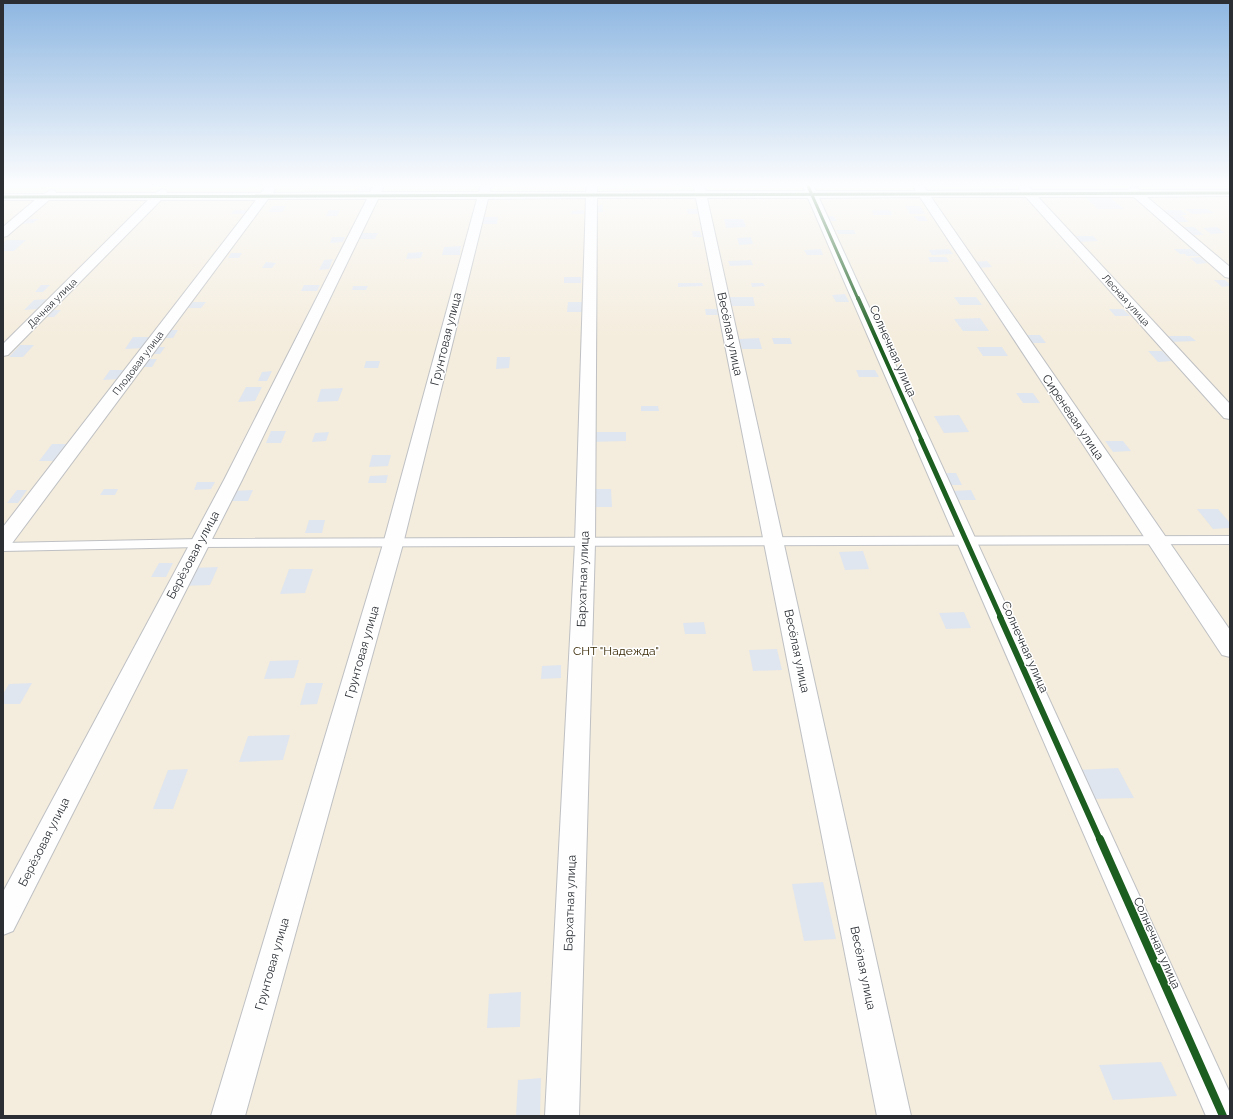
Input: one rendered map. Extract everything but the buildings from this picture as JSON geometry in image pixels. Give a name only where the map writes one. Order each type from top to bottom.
[{"type":"street","name":"Дачная улица","points":[[3,352],[116,238]]},
{"type":"street","name":"Плодовая улица","points":[[3,541],[232,238]]},
{"type":"street","name":"Берёзовая улица","points":[[3,921],[233,480],[353,238]]},
{"type":"street","name":"Грунтовая улица","points":[[228,1116],[394,544],[473,238]]},
{"type":"street","name":"Бархатная улица","points":[[562,1116],[585,543],[591,238]]},
{"type":"street","name":"Весёлая улица","points":[[710,238],[894,1116]]},
{"type":"street","name":"Солнечная улица","points":[[832,238],[1223,1116]]},
{"type":"street","name":"Сиреневая улица","points":[[953,238],[1230,648]]},
{"type":"street","name":"Лесная улица","points":[[1069,238],[1230,414]]},
{"type":"street","points":[[1189,238],[1230,274]]},
{"type":"lane","points":[[3,547],[199,543],[394,544],[1230,540]]},
{"type":"green space","name":"СНТ \"Надежда\"","points":[[3,238],[1230,238],[1230,1116],[3,1116]]},
{"type":"cycle path","points":[[831,238],[1223,1116]]}]
